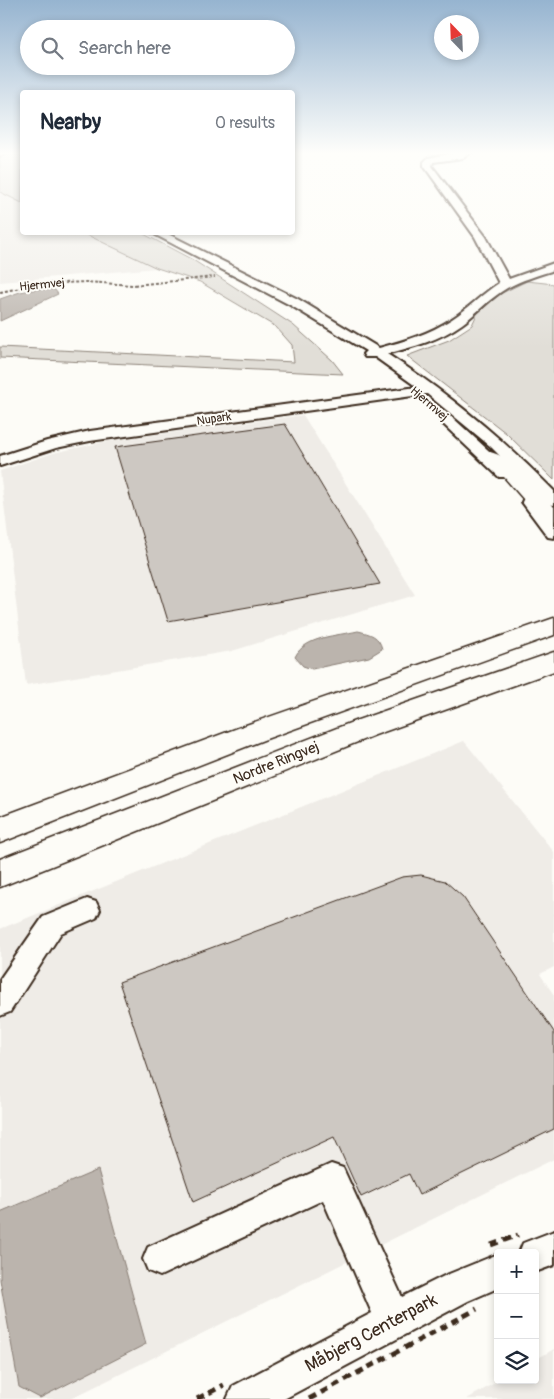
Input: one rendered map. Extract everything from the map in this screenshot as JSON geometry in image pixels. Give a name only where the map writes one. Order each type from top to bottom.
[{"type":"main road","points":[[490,458],[511,473],[554,520]]},
{"type":"main road","points":[[0,830],[256,732],[554,626]]},
{"type":"main road","points":[[364,728],[402,704],[429,692],[554,645]]},
{"type":"main road","name":"Nordre Ringvej","points":[[0,873],[364,728],[554,661]]},
{"type":"street","points":[[466,217],[500,271],[505,284]]},
{"type":"street","name":"Hjermvej","points":[[161,235],[285,299],[288,304],[373,353],[430,389],[492,438],[554,500]]},
{"type":"street","points":[[373,353],[410,344],[436,334],[458,321],[485,297],[505,284],[554,266]]},
{"type":"street","name":"Hjermvej","points":[[373,353],[490,458],[524,495],[554,533]]},
{"type":"street","name":"Nupark","points":[[0,461],[52,444],[90,436],[430,389]]},
{"type":"street","points":[[0,1003],[52,925],[87,910]]},
{"type":"street","points":[[160,1259],[331,1180],[394,1321]]},
{"type":"street","points":[[539,1254],[554,1248]]},
{"type":"street","name":"Måbjerg Centerpark","points":[[246,1399],[456,1288],[494,1273]]},
{"type":"path","name":"Hjermvej","points":[[0,292],[41,284],[86,282],[133,285],[234,273]]},
{"type":"path","points":[[309,1399],[481,1307]]},
{"type":"shaded area","points":[[0,217],[20,217],[20,235],[87,235],[157,268],[0,282]]},
{"type":"shaded area","points":[[87,235],[146,235],[193,260],[293,325],[332,360],[343,374],[0,358],[0,347],[294,362],[292,345],[276,327],[200,282],[157,268]]},
{"type":"shaded area","points":[[527,281],[554,284],[554,480],[506,433],[407,356],[449,340],[472,325],[477,314],[500,294]]},
{"type":"shaded area","points":[[45,288],[55,290],[58,294],[0,321],[0,299],[20,292]]},
{"type":"shaded area","points":[[303,415],[415,595],[232,651],[26,685],[0,471],[53,453],[108,441]]},
{"type":"shaded area","points":[[358,631],[377,638],[382,649],[369,657],[312,669],[303,666],[295,657],[300,650],[314,641]]},
{"type":"shaded area","points":[[464,741],[554,852],[554,967],[540,974],[554,995],[554,1159],[70,1399],[0,1399],[0,929]]},
{"type":"shaded area","points":[[98,1170],[146,1344],[40,1398],[19,1387],[0,1280],[0,1212]]},
{"type":"shaded area","points":[[554,1349],[554,1399],[467,1399],[494,1383],[539,1384],[539,1358]]},
{"type":"building","points":[[285,424],[380,584],[168,621],[115,447]]},
{"type":"building","points":[[421,875],[445,881],[463,897],[554,1032],[554,1129],[419,1195],[409,1174],[361,1197],[334,1137],[193,1202],[119,982],[402,877]]}]
